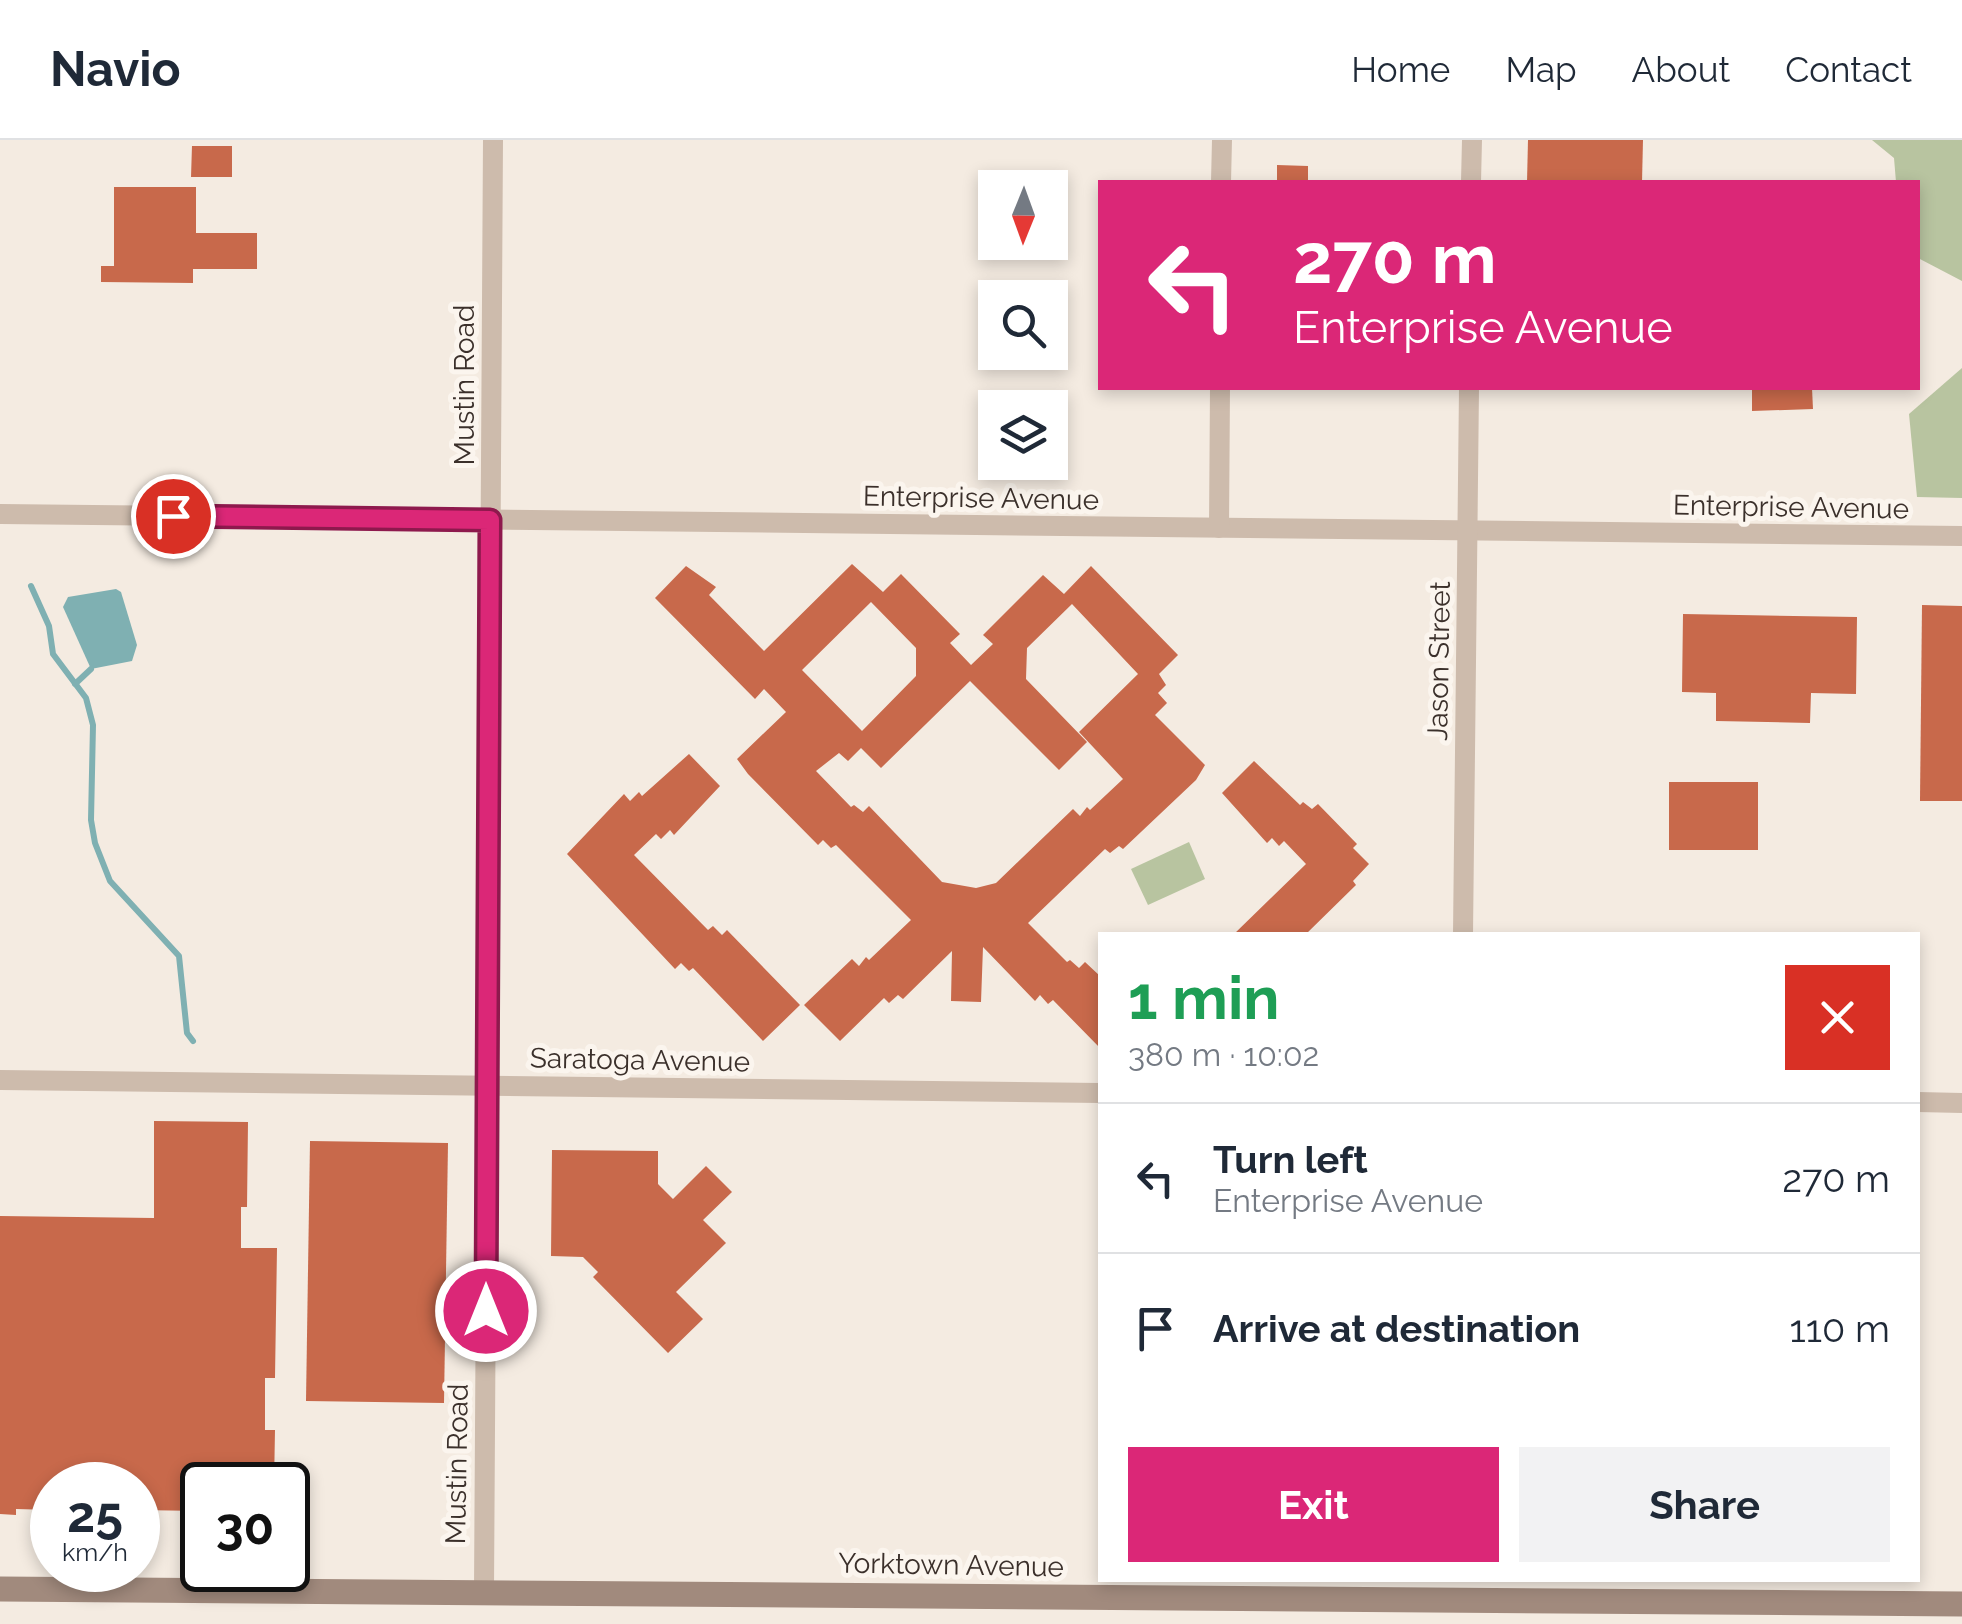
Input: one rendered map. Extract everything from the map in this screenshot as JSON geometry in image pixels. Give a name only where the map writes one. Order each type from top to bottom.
[{"type":"main road","name":"Yorktown Avenue","points":[[0,1589],[1457,1590],[1962,1604]]},
{"type":"street","name":"Mustin Road","points":[[484,1590],[493,140]]},
{"type":"street","points":[[1221,180],[1222,140]]},
{"type":"street","points":[[1471,180],[1472,140]]},
{"type":"street","points":[[1219,528],[1220,390]]},
{"type":"street","name":"Jason Street","points":[[1463,932],[1469,390]]},
{"type":"street","name":"Enterprise Avenue","points":[[0,514],[1962,536]]},
{"type":"street","name":"Saratoga Avenue","points":[[0,1080],[1098,1093]]},
{"type":"street","points":[[1920,1102],[1962,1103]]},
{"type":"green space","points":[[1872,140],[1962,140],[1962,281],[1920,259],[1920,180],[1896,180],[1894,158]]},
{"type":"green space","points":[[1962,368],[1962,498],[1917,497],[1909,414]]},
{"type":"green space","points":[[1189,842],[1205,879],[1148,905],[1131,869]]},
{"type":"water","points":[[116,589],[121,592],[137,645],[132,661],[91,669],[63,607],[68,597]]},
{"type":"building","points":[[1528,140],[1643,140],[1642,180],[1527,180]]},
{"type":"building","points":[[192,146],[232,146],[232,177],[191,177]]},
{"type":"building","points":[[1277,165],[1308,166],[1308,180],[1277,180]]},
{"type":"building","points":[[114,187],[196,187],[196,233],[257,233],[257,269],[193,269],[193,283],[101,282],[101,266],[114,266]]},
{"type":"building","points":[[1752,390],[1812,390],[1813,409],[1752,411]]},
{"type":"building","points":[[852,564],[883,592],[901,574],[960,634],[950,643],[971,665],[993,644],[983,635],[1043,575],[1064,594],[1091,566],[1178,655],[1159,674],[1166,685],[1158,693],[1167,703],[1155,715],[1205,765],[1196,780],[1123,849],[1119,846],[1110,853],[1105,849],[1028,923],[1067,962],[1070,960],[1079,968],[1085,962],[1098,974],[1098,1046],[1053,1000],[1048,1004],[1040,995],[1035,1001],[983,947],[981,1002],[951,1001],[952,951],[903,999],[898,995],[889,1003],[884,998],[840,1041],[804,1005],[852,959],[859,966],[866,957],[869,960],[911,920],[836,845],[831,848],[823,840],[818,845],[737,759],[786,712],[764,689],[755,699],[655,598],[686,566],[716,587],[709,595],[764,651]],"holes":[[[871,602],[916,648],[916,676],[862,731],[802,670]],[[1072,604],[1138,674],[1079,732],[1123,779],[1090,810],[1087,807],[1080,816],[1073,809],[996,883],[976,888],[942,882],[869,806],[863,812],[851,807],[816,771],[839,753],[848,761],[861,748],[881,768],[970,681],[1059,770],[1087,742],[1026,679],[1027,648]]]},
{"type":"building","points":[[1922,605],[1962,606],[1962,801],[1920,801]]},
{"type":"building","points":[[1683,614],[1857,617],[1856,694],[1811,693],[1810,723],[1716,721],[1716,693],[1682,692]]},
{"type":"building","points":[[689,754],[720,786],[674,835],[670,830],[661,839],[656,834],[634,855],[708,930],[713,926],[722,935],[727,930],[800,1005],[763,1041],[693,968],[689,971],[681,963],[675,969],[567,854],[624,794],[630,801],[639,792],[642,796]]},
{"type":"building","points":[[1254,761],[1300,805],[1303,802],[1312,809],[1318,804],[1357,844],[1353,848],[1369,864],[1353,881],[1356,885],[1308,932],[1236,932],[1306,864],[1284,841],[1279,846],[1272,838],[1267,843],[1222,793]]},
{"type":"building","points":[[1669,782],[1758,782],[1758,850],[1669,850]]},
{"type":"building","points":[[154,1121],[248,1122],[247,1207],[241,1207],[241,1248],[277,1248],[275,1378],[265,1378],[265,1430],[275,1430],[274,1462],[180,1462],[180,1511],[160,1510],[160,1462],[30,1462],[30,1509],[16,1509],[16,1515],[0,1514],[0,1216],[154,1218]]},
{"type":"building","points":[[310,1141],[448,1143],[444,1403],[306,1401]]},
{"type":"building","points":[[552,1150],[658,1151],[658,1184],[673,1199],[706,1166],[732,1192],[703,1220],[726,1243],[676,1292],[703,1319],[668,1353],[593,1277],[598,1272],[583,1257],[551,1256]]},
{"type":"waterway","points":[[31,586],[49,626],[53,654],[86,698],[93,725],[91,820],[95,843],[110,881],[179,956],[187,1033],[193,1041]]},
{"type":"waterway","points":[[75,684],[91,669]]},
{"type":"route","points":[[173,516],[490,520],[486,1311]]}]
